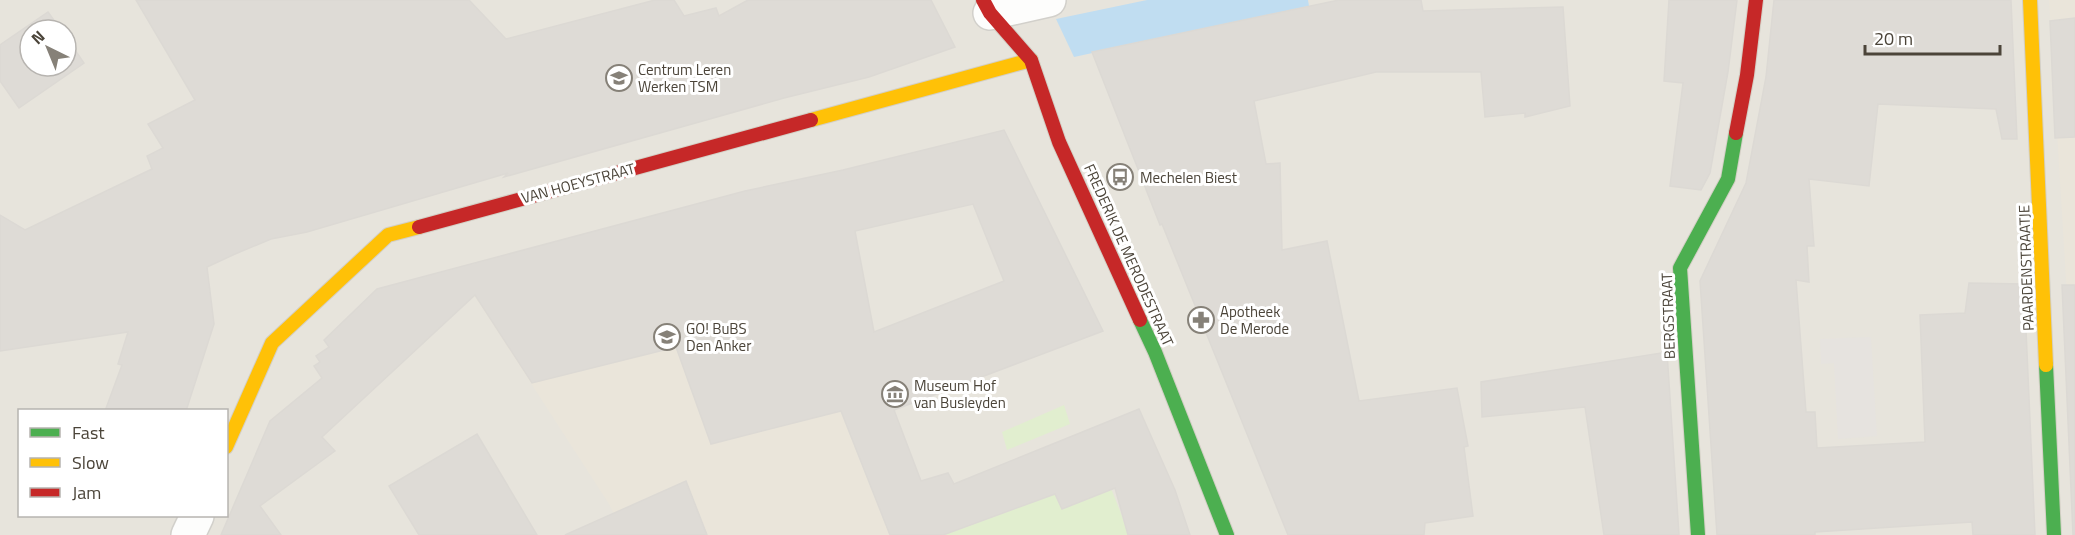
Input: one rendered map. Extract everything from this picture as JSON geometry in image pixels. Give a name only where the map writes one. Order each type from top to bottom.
[{"type":"street","points":[[986,6],[1049,0]]},
{"type":"street","name":"BERGSTRAAT","points":[[1698,535],[1680,268],[1728,178],[1747,75],[1756,0]]},
{"type":"street","name":"PAARDENSTRAATJE","points":[[2030,0],[2054,535]]},
{"type":"street","name":"FREDERIK DE MERODESTRAAT","points":[[986,6],[1031,60],[1059,142],[1155,352],[1227,535]]},
{"type":"street","name":"VAN HOEYSTRAAT","points":[[228,442],[272,343],[388,235],[1031,60]]},
{"type":"street","points":[[188,535],[197,517]]},
{"type":"shaded area","points":[[0,0],[2075,0],[2075,535],[0,535]]},
{"type":"shaded area","points":[[2049,0],[2075,0],[2075,362],[2071,362]]},
{"type":"shaded area","name":"GO! BuBS Den Anker","points":[[745,191],[773,294],[816,281],[844,420],[890,535],[624,535],[609,504],[457,269]]},
{"type":"shaded area","points":[[1871,337],[1877,436],[1838,439],[1834,363],[1821,364],[1820,339]]},
{"type":"green space","points":[[1064,405],[1070,424],[1007,450],[1002,432]]},
{"type":"green space","points":[[1105,473],[1128,535],[944,535],[1055,494],[1062,508]]},
{"type":"water","points":[[1147,0],[1308,0],[1309,6],[1074,57],[1056,19]]},
{"type":"building","points":[[136,0],[469,0],[506,39],[655,0],[674,0],[684,16],[716,8],[719,16],[748,0],[931,0],[955,47],[869,77],[784,98],[504,177],[508,173],[307,232],[271,239],[235,254],[207,267],[214,324],[187,409],[106,409],[122,365],[118,364],[128,332],[0,351],[0,215],[25,230],[152,169],[147,156],[163,148],[148,124],[195,100]]},
{"type":"building","points":[[1339,0],[1421,0],[1423,11],[1563,7],[1570,106],[1525,117],[1525,113],[1485,117],[1481,72],[1376,72],[1254,101],[1266,164],[1280,163],[1282,250],[1327,241],[1359,401],[1457,388],[1468,446],[1464,447],[1473,516],[1425,523],[1424,535],[1288,535],[1162,224],[1160,225],[1092,52]]},
{"type":"building","points":[[1669,0],[1737,0],[1728,72],[1710,173],[1701,190],[1670,186],[1683,83],[1664,81]]},
{"type":"building","points":[[1774,0],[2011,0],[2017,139],[2002,139],[1996,109],[1878,104],[1869,186],[1809,179],[1814,246],[1807,246],[1809,282],[1796,280],[1806,412],[1815,412],[1817,448],[1925,442],[1920,315],[1965,313],[1969,283],[2024,284],[2035,535],[1973,535],[1972,522],[1815,532],[1815,535],[1717,535],[1700,281],[1746,183],[1766,77]]},
{"type":"building","points":[[48,12],[52,18],[39,18]]},
{"type":"building","points":[[2075,18],[2075,137],[2055,138],[2050,21]]},
{"type":"building","points":[[18,33],[18,78],[62,78],[19,108],[0,81],[0,45]]},
{"type":"building","points":[[78,54],[84,63],[78,67]]},
{"type":"building","points":[[1004,130],[1103,331],[894,410],[921,481],[948,473],[954,484],[1139,409],[1175,490],[1190,535],[1128,535],[1115,488],[1062,509],[1055,494],[943,535],[890,535],[841,411],[711,444],[676,347],[532,383],[475,295],[322,437],[335,451],[260,506],[281,535],[221,535],[270,421],[322,378],[314,366],[320,362],[316,356],[329,347],[324,340],[377,289],[745,191],[843,170]],"holes":[[[973,204],[1004,281],[874,332],[855,231]]]},
{"type":"building","points":[[2062,285],[2075,285],[2075,535],[2073,535]]},
{"type":"building","points":[[1667,352],[1679,535],[1604,535],[1585,407],[1482,417],[1481,382]]},
{"type":"building","points":[[477,434],[537,535],[419,535],[389,486]]},
{"type":"building","points":[[686,481],[707,535],[565,535]]},
{"type":"traffic: fast","points":[[1698,535],[1680,268],[1728,179],[1736,133]]},
{"type":"traffic: fast","points":[[1140,320],[1155,352],[1227,535]]},
{"type":"traffic: fast","points":[[2046,365],[2054,535]]},
{"type":"traffic: slow","points":[[2030,0],[2046,365]]},
{"type":"traffic: slow","points":[[811,120],[1031,60]]},
{"type":"traffic: slow","points":[[228,442],[272,343],[388,235],[419,227]]},
{"type":"traffic: jam","points":[[983,0],[990,13],[1031,60],[1059,142],[1140,320]]},
{"type":"traffic: jam","points":[[1736,133],[1747,75],[1756,0]]},
{"type":"traffic: jam","points":[[419,227],[811,120]]},
{"type":"place","name":"Centrum Leren Werken TSM","points":[[619,78]]},
{"type":"place","name":"Mechelen Biest","points":[[1120,177]]},
{"type":"place","name":"Apotheek De Merode","points":[[1201,320]]},
{"type":"place","name":"GO! BuBS Den Anker","points":[[667,337]]},
{"type":"place","name":"Museum Hof van Busleyden","points":[[895,394]]}]
